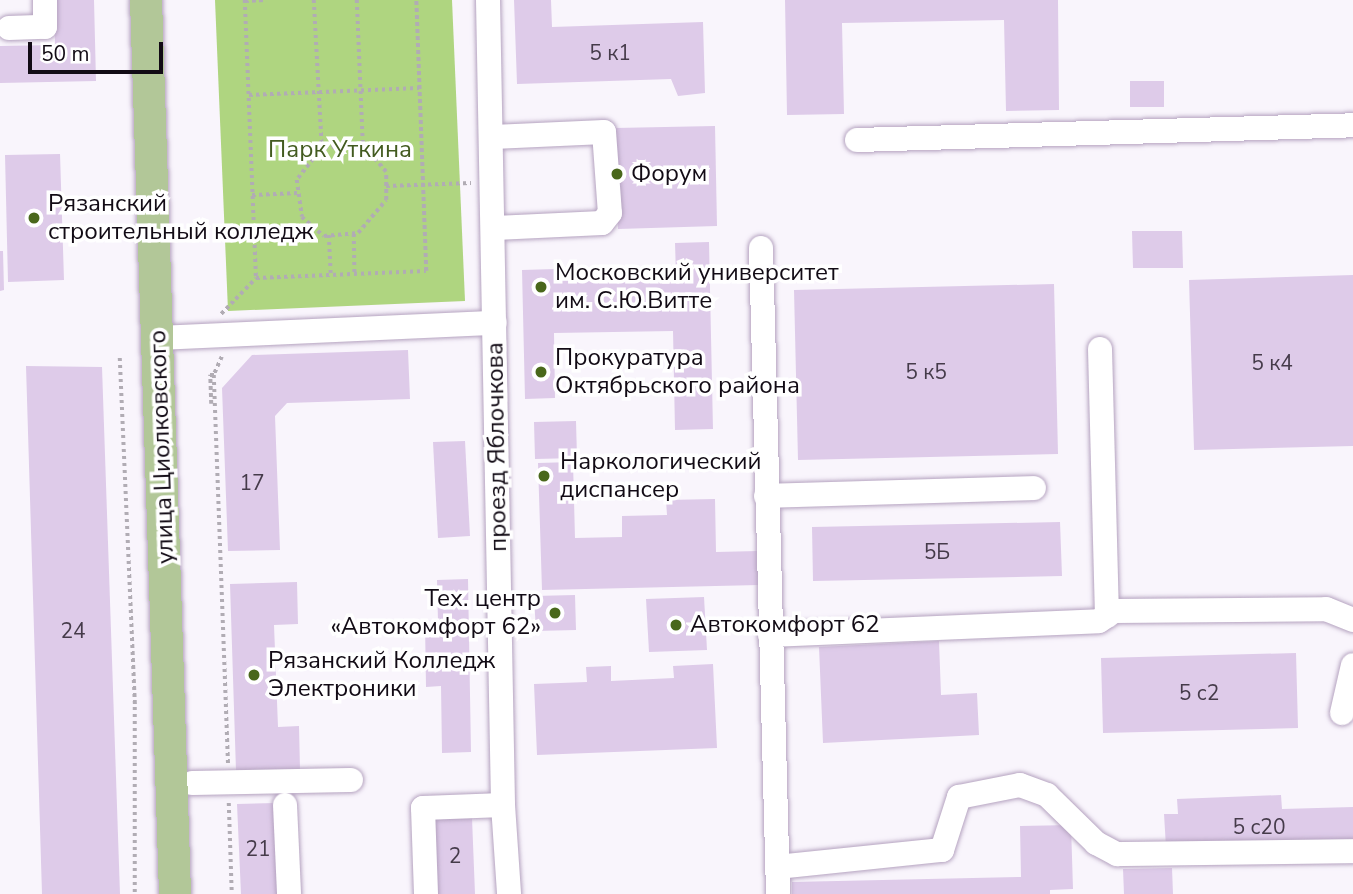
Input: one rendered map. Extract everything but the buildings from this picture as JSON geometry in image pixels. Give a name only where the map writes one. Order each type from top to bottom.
[{"type":"main road","name":"улица Циолковского","points":[[146,0],[170,337],[195,894]]},
{"type":"main road","name":"улица Циолковского","points":[[167,0],[175,894]]},
{"type":"street","points":[[9,29],[45,27],[45,0]]},
{"type":"street","name":"проезд Яблочкова","points":[[488,0],[495,228],[503,805],[509,894]]},
{"type":"street","points":[[857,140],[1353,125]]},
{"type":"street","points":[[493,137],[604,132],[610,213],[602,223],[495,228]]},
{"type":"street","points":[[761,248],[778,894]]},
{"type":"street","points":[[170,337],[222,332],[495,323]]},
{"type":"street","points":[[1100,349],[1107,616]]},
{"type":"street","points":[[766,496],[1034,488]]},
{"type":"street","points":[[770,635],[1099,621],[1114,611],[1326,609],[1353,620]]},
{"type":"street","points":[[1342,713],[1353,665]]},
{"type":"street","points":[[192,783],[351,780]]},
{"type":"street","points":[[777,867],[942,850],[959,797],[1020,785],[1047,795],[1096,843],[1117,854],[1353,851]]},
{"type":"street","points":[[285,805],[289,894]]},
{"type":"street","points":[[426,894],[423,808],[503,805]]},
{"type":"path","points":[[256,278],[245,0],[266,0]]},
{"type":"path","points":[[314,0],[322,148],[297,180],[302,217],[330,235],[354,234],[386,200],[386,172],[363,146],[357,0]]},
{"type":"path","points":[[232,894],[214,375],[222,357],[221,313],[256,278],[426,271],[416,0]]},
{"type":"path","points":[[248,95],[419,88]]},
{"type":"path","points":[[322,148],[363,146]]},
{"type":"path","points":[[386,186],[492,182]]},
{"type":"path","points":[[252,195],[298,193]]},
{"type":"path","points":[[354,234],[355,274]]},
{"type":"path","points":[[330,235],[331,275]]},
{"type":"path","points":[[120,358],[134,694],[135,894]]},
{"type":"path","points":[[121,373],[133,375]]},
{"type":"path","points":[[211,404],[210,376],[214,375]]},
{"type":"green space","name":"Парк Уткина","points":[[215,0],[452,0],[465,301],[228,311]]},
{"type":"place","name":"Форум","points":[[617,174]]},
{"type":"place","name":"Рязанский строительный колледж","points":[[34,218]]},
{"type":"place","name":"Московский университет им. С.Ю.Витте","points":[[541,287]]},
{"type":"place","name":"Прокуратура Октябрьского района","points":[[541,372]]},
{"type":"place","name":"Наркологический диспансер","points":[[544,476]]},
{"type":"place","name":"Тех. центр «Автокомфорт 62»","points":[[555,613]]},
{"type":"place","name":"Автокомфорт 62","points":[[676,625]]},
{"type":"place","name":"Рязанский Колледж Электроники","points":[[254,675]]}]
